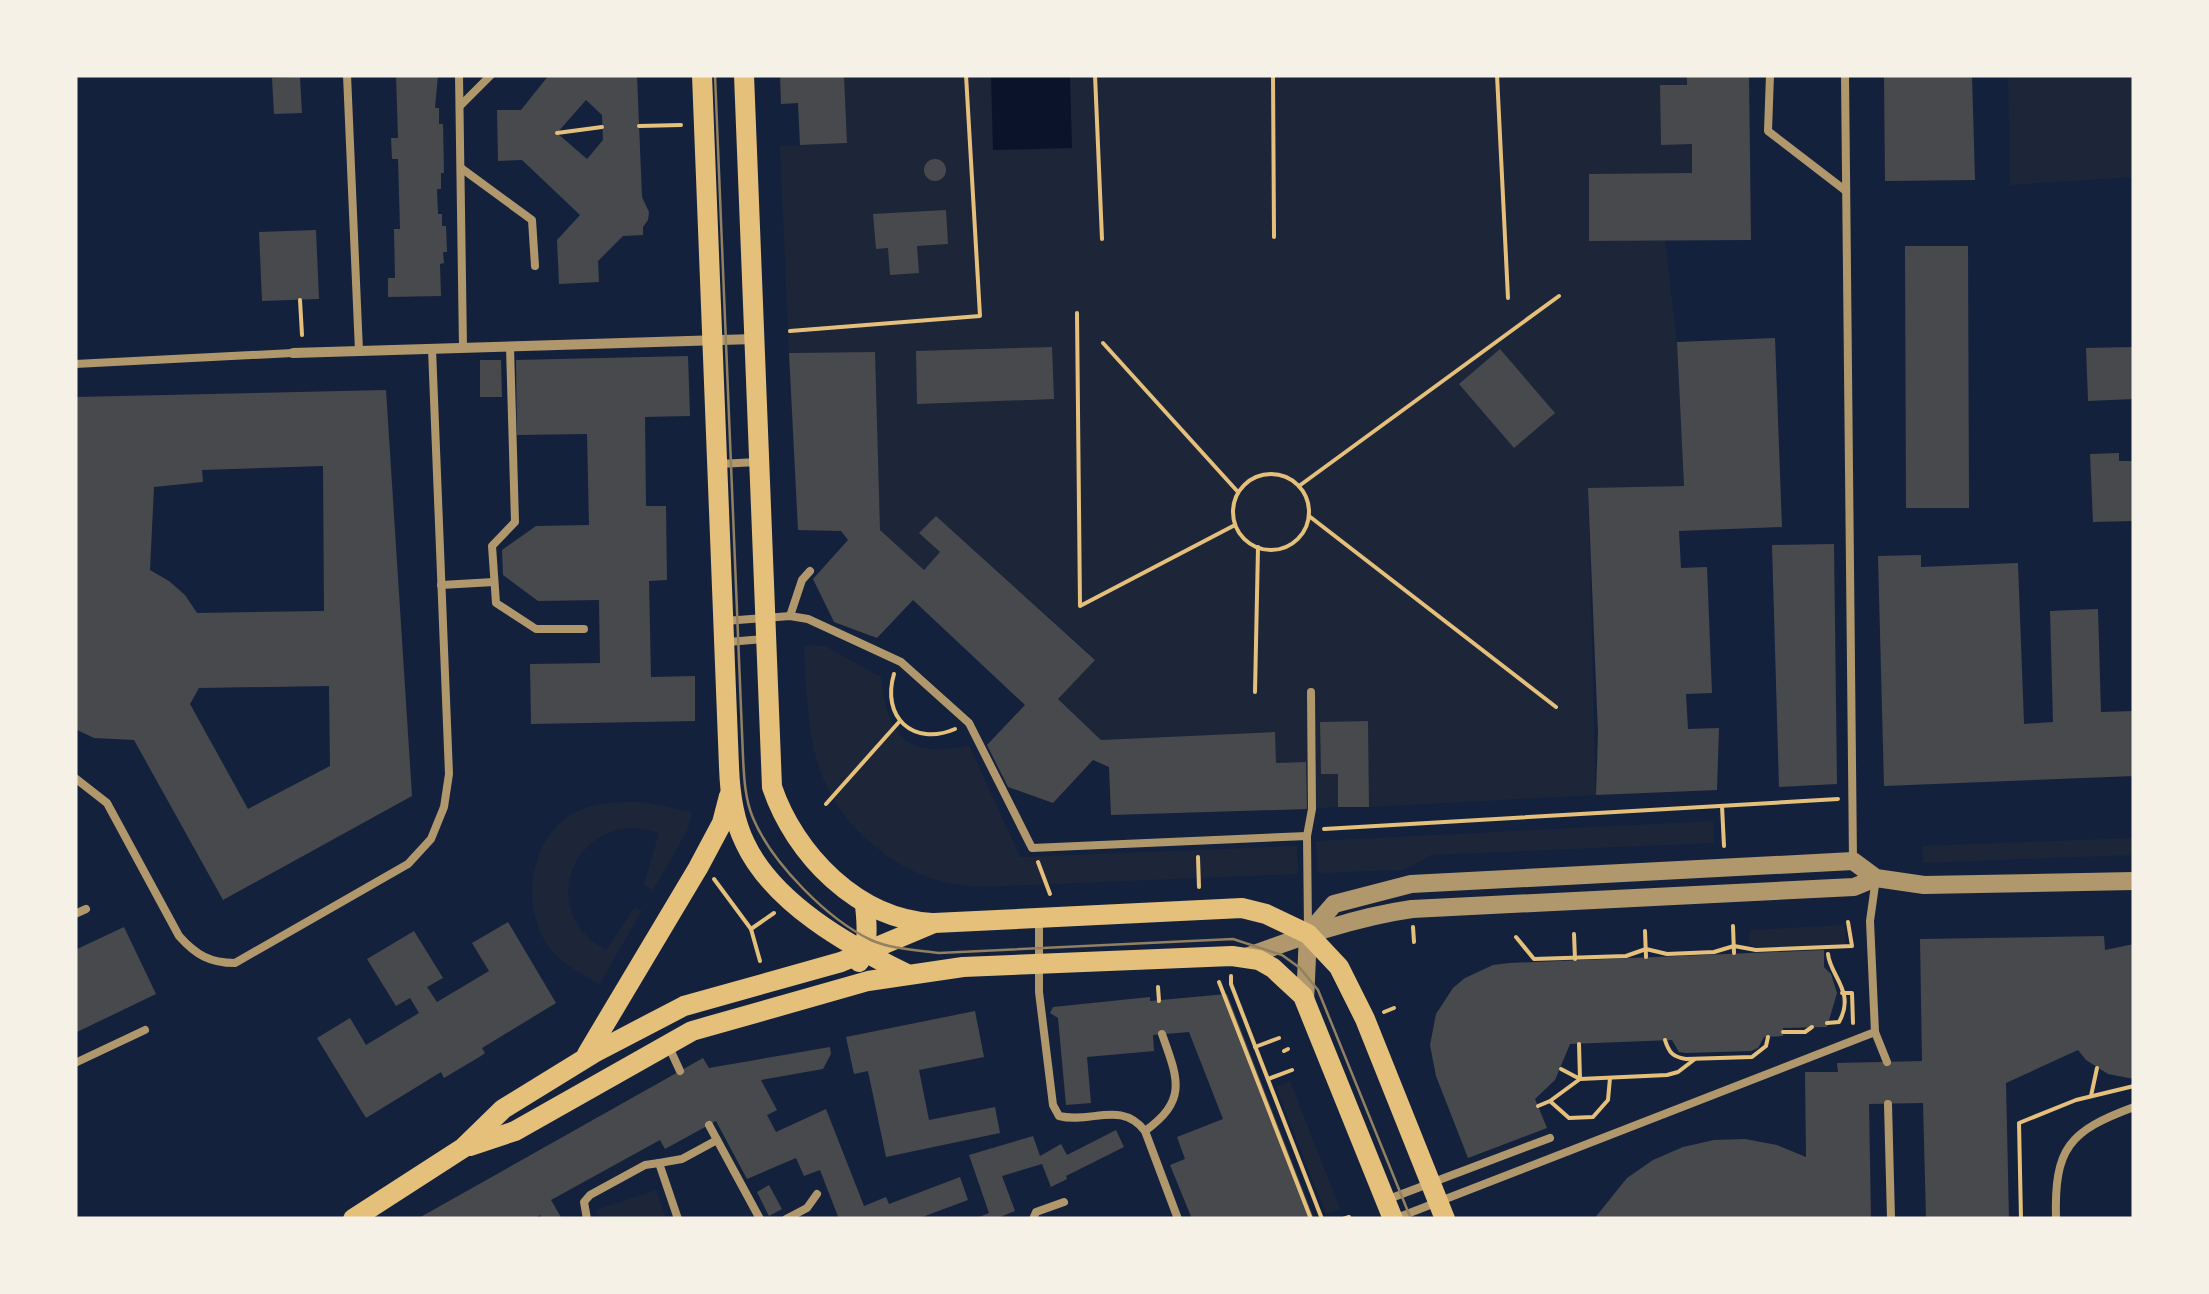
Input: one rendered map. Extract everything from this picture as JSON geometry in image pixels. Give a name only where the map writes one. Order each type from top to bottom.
[{"type":"main road","points":[[702,75],[730,789],[740,831],[756,862],[808,914],[844,942],[905,973]]},
{"type":"main road","points":[[744,75],[772,787],[793,834],[865,905],[890,916],[934,924],[1242,908],[1266,914],[1308,934],[1338,967],[1365,1019],[1438,1201]]},
{"type":"main road","points":[[579,1062],[608,1022],[698,868],[722,822],[730,789]]},
{"type":"main road","points":[[840,988],[864,952],[865,905]]},
{"type":"main road","points":[[353,1219],[464,1148],[503,1109],[579,1062],[684,1006],[841,962],[934,924]]},
{"type":"main road","points":[[464,1148],[515,1131],[667,1043],[718,1022],[840,988],[905,973],[1039,963],[1246,957],[1281,974],[1305,1002],[1391,1213]]},
{"type":"street","points":[[298,353],[754,338]]},
{"type":"street","points":[[1305,1002],[1308,934],[1334,904],[1410,884],[1853,861],[1876,878],[1924,886],[2134,880]]},
{"type":"street","points":[[1246,957],[1374,914],[1412,909],[1854,887],[1876,878]]},
{"type":"lane","points":[[347,75],[359,351]]},
{"type":"lane","points":[[459,75],[464,348]]},
{"type":"lane","points":[[460,106],[491,75]]},
{"type":"lane","points":[[1770,75],[1768,131],[1846,191]]},
{"type":"lane","points":[[1845,75],[1853,861]]},
{"type":"lane","points":[[460,168],[532,220],[535,266]]},
{"type":"lane","points":[[510,347],[515,522],[492,546],[496,602],[536,629],[584,629]]},
{"type":"lane","points":[[75,778],[107,803],[179,936],[194,952],[217,963],[235,962],[408,864],[431,839],[444,807],[449,774],[432,349]]},
{"type":"lane","points":[[75,364],[298,353]]},
{"type":"lane","points":[[717,464],[758,462]]},
{"type":"lane","points":[[790,616],[802,580],[810,571]]},
{"type":"lane","points":[[441,585],[494,582]]},
{"type":"lane","points":[[723,632],[765,629],[790,616],[808,618],[901,662],[969,723],[1032,848],[1308,836]]},
{"type":"lane","points":[[723,632],[765,629]]},
{"type":"lane","points":[[1308,934],[1311,692]]},
{"type":"lane","points":[[1876,878],[1870,921],[1875,1032],[1887,1062]]},
{"type":"lane","points":[[75,914],[86,909]]},
{"type":"lane","points":[[1039,919],[1040,992],[1053,1106],[1058,1116],[1069,1118],[1125,1114],[1137,1121],[1145,1132],[1178,1219]]},
{"type":"lane","points":[[75,1063],[145,1030]]},
{"type":"lane","points":[[1391,1213],[1438,1201],[1875,1032]]},
{"type":"lane","points":[[1145,1132],[1166,1116],[1176,1095],[1174,1066],[1162,1034]]},
{"type":"lane","points":[[667,1043],[680,1071]]},
{"type":"lane","points":[[1888,1104],[1891,1219]]},
{"type":"lane","points":[[2056,1219],[2055,1184],[2063,1156],[2094,1121],[2134,1107]]},
{"type":"lane","points":[[710,1124],[757,1218]]},
{"type":"lane","points":[[1391,1213],[1438,1201],[1550,1138]]},
{"type":"lane","points":[[586,1219],[584,1202],[590,1195],[645,1164],[682,1159],[718,1140]]},
{"type":"lane","points":[[659,1163],[678,1219]]},
{"type":"lane","points":[[786,1219],[807,1208],[817,1194]]},
{"type":"lane","points":[[1033,1219],[1036,1212],[1064,1202]]},
{"type":"path","points":[[790,331],[980,316],[966,75]]},
{"type":"path","points":[[1095,75],[1102,239]]},
{"type":"path","points":[[1273,75],[1274,237]]},
{"type":"path","points":[[1496,75],[1508,298]]},
{"type":"path","points":[[639,126],[686,125]]},
{"type":"path","points":[[557,133],[602,128]]},
{"type":"path","points":[[1299,486],[1559,296]]},
{"type":"path","points":[[298,353],[300,300]]},
{"type":"path","points":[[1077,313],[1080,606],[1235,525]]},
{"type":"path","points":[[1103,343],[1238,492]]},
{"type":"path","points":[[1256,476],[1290,478],[1309,505],[1306,527],[1291,544],[1269,550],[1248,542],[1235,525],[1238,492],[1256,476]]},
{"type":"path","points":[[1309,516],[1556,708]]},
{"type":"path","points":[[1256,692],[1258,547]]},
{"type":"path","points":[[901,662],[892,679],[899,722],[915,733],[932,736],[969,723]]},
{"type":"path","points":[[826,804],[899,722]]},
{"type":"path","points":[[1308,836],[1329,826],[1825,799]]},
{"type":"path","points":[[1722,805],[1724,846]]},
{"type":"path","points":[[1197,841],[1199,887]]},
{"type":"path","points":[[1032,848],[1050,894]]},
{"type":"path","points":[[711,876],[750,928],[763,973]]},
{"type":"path","points":[[750,928],[774,913]]},
{"type":"path","points":[[1516,937],[1534,959],[1575,959],[1626,956],[1646,949],[1667,954],[1714,952],[1734,946],[1756,950],[1852,946],[1848,922]]},
{"type":"path","points":[[1733,926],[1734,954]]},
{"type":"path","points":[[1645,930],[1646,957]]},
{"type":"path","points":[[1574,934],[1575,959]]},
{"type":"path","points":[[1826,1023],[1842,1018],[1842,993],[1828,954]]},
{"type":"path","points":[[1231,978],[1322,1219]]},
{"type":"path","points":[[1219,982],[1310,1219]]},
{"type":"path","points":[[1158,986],[1159,1000]]},
{"type":"path","points":[[1842,993],[1852,992],[1854,1026]]},
{"type":"path","points":[[1783,1032],[1806,1032],[1812,1027]]},
{"type":"path","points":[[1666,1040],[1668,1050],[1676,1058],[1695,1058],[1760,1053],[1768,1037]]},
{"type":"path","points":[[1255,1047],[1279,1038]]},
{"type":"path","points":[[1579,1044],[1580,1078]]},
{"type":"path","points":[[1562,1069],[1580,1078],[1667,1075],[1678,1072],[1695,1058]]},
{"type":"path","points":[[2092,1096],[2096,1068]]},
{"type":"path","points":[[1268,1079],[1292,1070]]},
{"type":"path","points":[[1538,1106],[1580,1078]]},
{"type":"path","points":[[1550,1101],[1569,1118],[1593,1117],[1608,1100],[1610,1078]]},
{"type":"path","points":[[2021,1219],[2019,1124],[2092,1096],[2134,1086]]},
{"type":"shaded area","points":[[844,75],[1687,75],[1687,85],[1661,85],[1661,144],[1692,144],[1692,173],[1589,175],[1590,241],[1665,241],[1677,342],[1684,486],[1588,489],[1596,795],[1369,807],[1367,721],[1320,722],[1321,774],[1338,774],[1338,807],[1307,809],[1306,762],[1276,763],[1274,733],[1101,740],[1058,699],[1095,659],[936,516],[919,533],[940,552],[924,570],[880,530],[874,352],[789,353],[780,146],[847,143]]},
{"type":"shaded area","points":[[991,75],[1070,75],[1072,148],[993,150]]},
{"type":"shaded area","points":[[2008,75],[2134,75],[2134,177],[2010,185]]},
{"type":"shaded area","points":[[804,645],[825,646],[881,677],[895,728],[915,746],[948,749],[969,745],[1020,857],[1297,846],[1298,874],[978,887],[948,883],[909,869],[884,854],[851,823],[823,778],[810,728]]},
{"type":"shaded area","points":[[642,802],[692,812],[688,829],[653,890],[644,885],[659,833],[631,828],[607,834],[588,847],[574,865],[568,887],[571,910],[583,932],[606,950],[635,907],[642,911],[599,984],[564,962],[543,938],[533,902],[536,864],[553,831],[574,813],[602,804]]},
{"type":"shaded area","points":[[1713,821],[1714,843],[1431,855],[1404,870],[1318,873],[1316,841]]},
{"type":"shaded area","points":[[2134,838],[2134,855],[1923,863],[1922,846]]},
{"type":"shaded area","points":[[1842,925],[1845,944],[1749,944],[1750,930]]},
{"type":"shaded area","points":[[1290,1081],[1340,1209],[1326,1214],[1276,1087]]},
{"type":"shaded area","points":[[656,1190],[666,1219],[600,1219],[596,1210]]},
{"type":"building","points":[[396,75],[438,75],[435,108],[439,108],[439,124],[443,124],[444,173],[441,189],[437,189],[438,214],[442,214],[442,226],[446,226],[447,252],[443,252],[444,263],[440,264],[441,296],[388,297],[388,278],[395,278],[394,229],[400,229],[398,159],[392,159],[391,138],[398,138]]},
{"type":"building","points":[[549,75],[637,75],[642,197],[648,220],[643,235],[623,236],[598,261],[599,282],[559,284],[557,240],[580,215],[522,160],[498,161],[497,110],[521,110]],"holes":[[[586,100],[602,115],[603,140],[587,159],[557,133]]]},
{"type":"building","points":[[780,75],[844,75],[847,143],[800,145],[798,103],[781,104]]},
{"type":"building","points":[[1687,75],[1749,75],[1751,240],[1589,241],[1589,174],[1692,173],[1692,144],[1661,145],[1660,85],[1687,85]]},
{"type":"building","points":[[1884,75],[1972,75],[1975,180],[1885,181]]},
{"type":"building","points":[[300,77],[302,113],[274,114],[272,78]]},
{"type":"building","points":[[935,159],[943,162],[943,178],[935,181],[927,178],[924,170],[927,162]]},
{"type":"building","points":[[946,210],[948,244],[917,246],[919,273],[890,275],[888,248],[876,249],[873,214]]},
{"type":"building","points":[[316,230],[319,299],[262,301],[259,232]]},
{"type":"building","points":[[1905,246],[1968,246],[1969,508],[1906,508]]},
{"type":"building","points":[[1775,338],[1782,527],[1679,531],[1681,568],[1707,567],[1712,693],[1686,694],[1688,729],[1719,728],[1717,790],[1596,795],[1598,733],[1588,488],[1684,486],[1677,342]]},
{"type":"building","points":[[1052,347],[1054,399],[917,404],[916,351]]},
{"type":"building","points":[[2134,347],[2134,399],[2088,401],[2086,348]]},
{"type":"building","points":[[1500,349],[1555,413],[1514,448],[1459,384]]},
{"type":"building","points":[[875,352],[880,530],[924,570],[940,552],[919,533],[936,516],[1095,660],[1058,699],[1101,740],[1275,732],[1276,763],[1306,762],[1307,809],[1111,815],[1109,767],[1093,760],[1053,803],[1008,787],[987,745],[1025,705],[913,600],[877,638],[834,622],[813,579],[848,540],[841,531],[798,530],[789,353]]},
{"type":"building","points":[[688,356],[690,416],[645,417],[646,506],[666,506],[667,580],[649,581],[651,677],[695,676],[695,721],[531,724],[530,664],[600,663],[599,600],[538,601],[503,575],[502,550],[536,526],[589,525],[587,434],[517,435],[516,360]]},
{"type":"building","points":[[480,360],[501,360],[502,397],[480,397]]},
{"type":"building","points":[[386,390],[412,796],[223,900],[134,740],[94,738],[75,729],[75,397]],"holes":[[[323,466],[324,611],[197,613],[185,595],[150,570],[154,487],[203,482],[202,470]],[[329,686],[330,766],[248,809],[190,704],[199,688]]]},
{"type":"building","points":[[2119,453],[2119,461],[2134,461],[2134,521],[2093,522],[2090,454]]},
{"type":"building","points":[[1834,544],[1837,784],[1779,787],[1772,545]]},
{"type":"building","points":[[1921,555],[1921,567],[2018,563],[2024,724],[2053,722],[2050,611],[2098,609],[2101,712],[2134,711],[2134,776],[1884,786],[1878,556]]},
{"type":"building","points":[[1368,721],[1369,807],[1338,807],[1338,774],[1321,774],[1320,722]]},
{"type":"building","points":[[508,922],[556,1003],[482,1048],[485,1053],[481,1056],[444,1078],[441,1072],[366,1118],[317,1038],[350,1018],[366,1045],[419,1013],[410,998],[396,1006],[367,959],[414,931],[443,978],[427,987],[437,1002],[489,971],[472,943]]},
{"type":"building","points":[[124,927],[156,994],[75,1033],[75,950]]},
{"type":"building","points":[[2104,936],[2105,950],[2134,944],[2134,1079],[2108,1074],[2078,1050],[2006,1083],[2009,1219],[1926,1219],[1923,1103],[1869,1104],[1871,1219],[1594,1219],[1627,1178],[1653,1160],[1683,1147],[1745,1139],[1777,1145],[1806,1157],[1805,1072],[1838,1072],[1837,1063],[1922,1061],[1920,939]]},
{"type":"building","points":[[1824,950],[1824,967],[1831,974],[1837,993],[1827,1027],[1783,1028],[1783,1036],[1764,1037],[1758,1048],[1751,1051],[1686,1053],[1679,1052],[1672,1040],[1570,1044],[1555,1080],[1535,1099],[1547,1128],[1468,1158],[1436,1076],[1430,1045],[1436,1014],[1453,988],[1465,978],[1493,965],[1509,963]]},
{"type":"building","points":[[1227,994],[1314,1219],[1192,1219],[1170,1165],[1185,1159],[1177,1137],[1223,1119],[1189,1032],[1153,1035],[1154,1051],[1087,1057],[1091,1103],[1066,1105],[1058,1018],[1050,1013],[1053,1007]]},
{"type":"building","points":[[975,1011],[984,1057],[919,1070],[929,1120],[995,1107],[1000,1133],[886,1157],[868,1071],[854,1074],[846,1037]]},
{"type":"building","points":[[830,1047],[831,1054],[823,1069],[761,1080],[777,1110],[767,1115],[776,1132],[826,1109],[864,1206],[886,1197],[889,1204],[960,1177],[968,1200],[917,1219],[839,1219],[820,1170],[804,1176],[796,1158],[747,1179],[716,1121],[665,1149],[660,1140],[551,1200],[562,1219],[542,1219],[540,1215],[534,1219],[417,1219],[703,1058],[709,1068]]},
{"type":"building","points":[[1116,1130],[1124,1147],[1051,1187],[1042,1164],[1002,1176],[1015,1211],[995,1219],[974,1219],[989,1213],[969,1155],[1033,1136],[1040,1156],[1061,1144],[1067,1155]]},
{"type":"building","points":[[769,1185],[782,1209],[769,1216],[757,1192]]},
{"type":"tram line","points":[[715,75],[744,773],[748,803],[762,835],[787,871],[819,904],[854,931],[904,949],[939,953],[1233,939],[1282,955],[1300,968],[1318,990],[1411,1219]]}]
